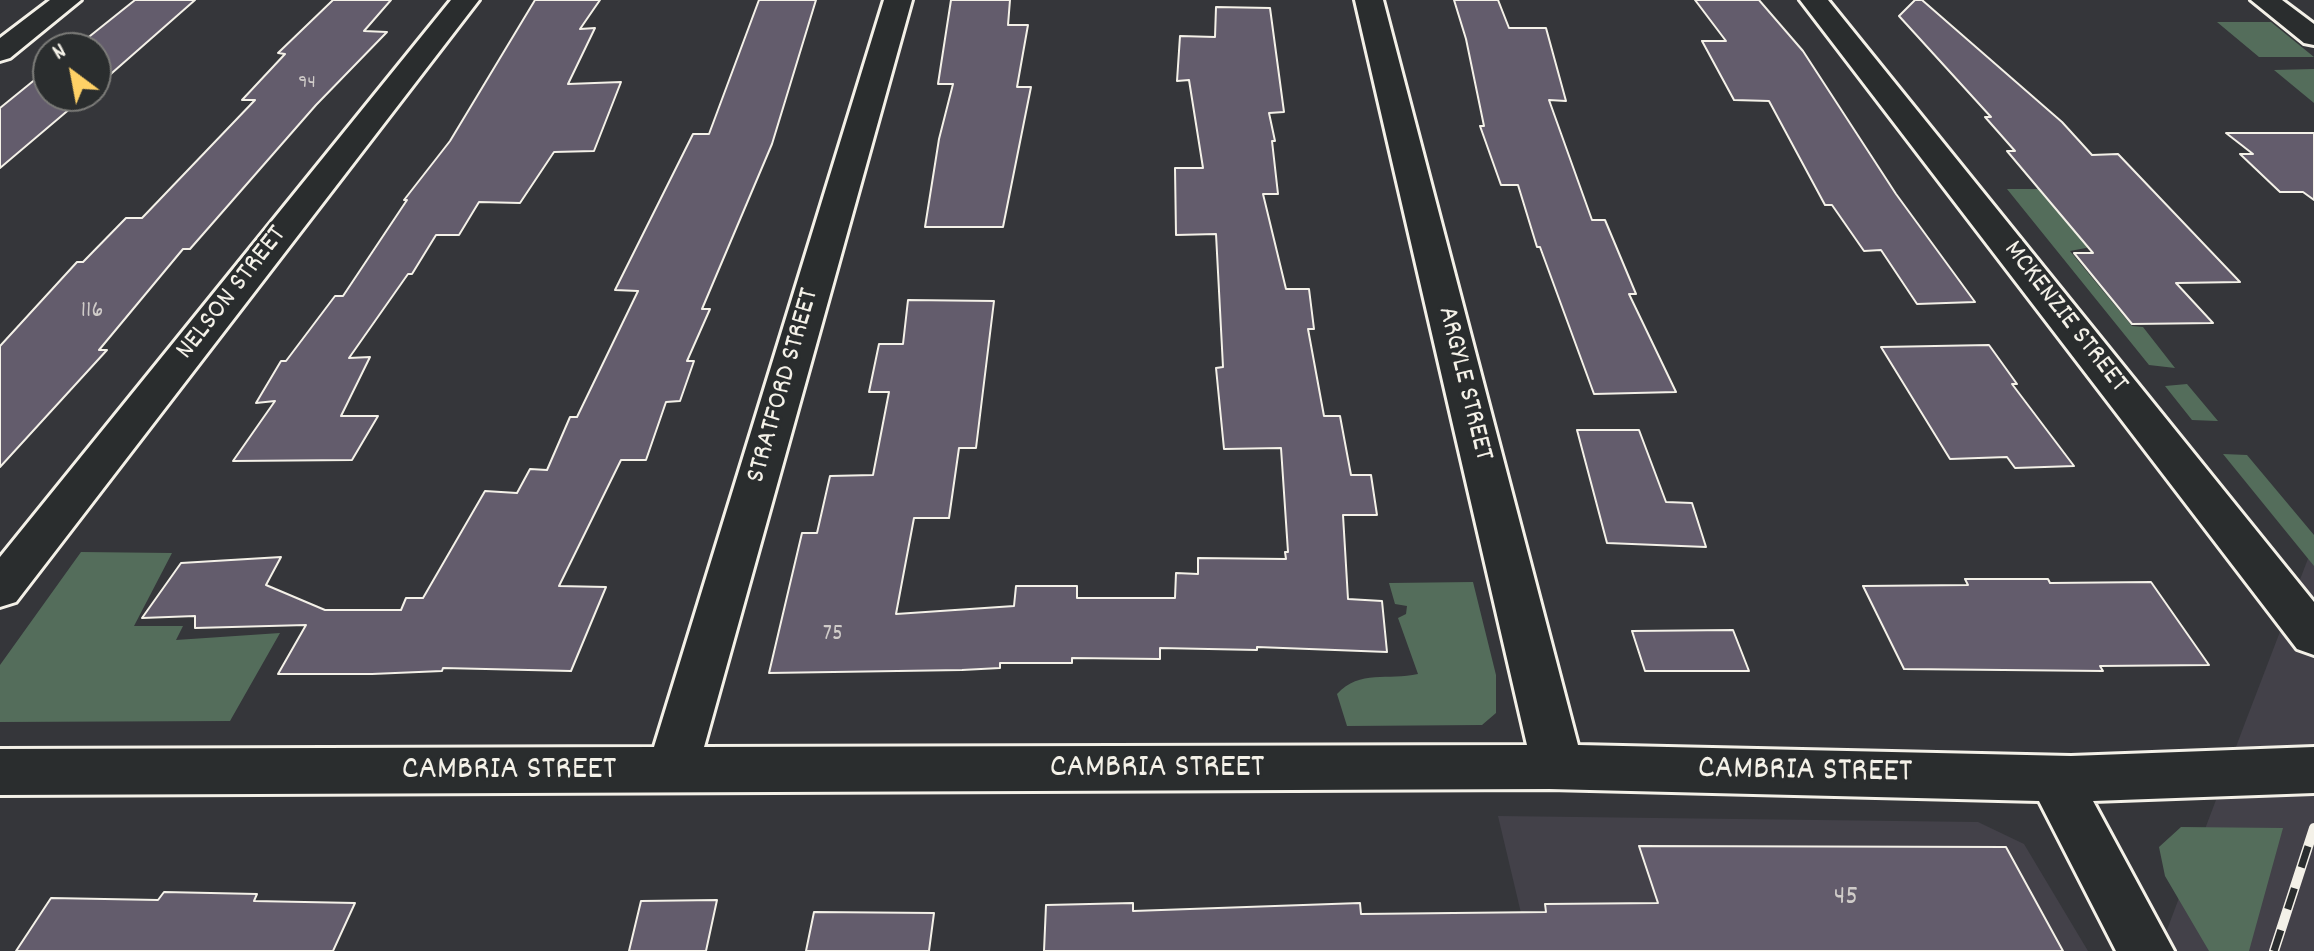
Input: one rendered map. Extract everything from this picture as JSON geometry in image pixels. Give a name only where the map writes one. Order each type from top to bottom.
[{"type":"street","points":[[0,52],[67,0]]},
{"type":"street","name":"NELSON STREET","points":[[0,589],[465,0]]},
{"type":"street","name":"STRATFORD STREET","points":[[672,771],[898,0]]},
{"type":"street","name":"ARGYLE STREET","points":[[1369,0],[1558,768]]},
{"type":"street","name":"MCKENZIE STREET","points":[[1814,0],[2314,636]]},
{"type":"street","points":[[2265,0],[2314,37]]},
{"type":"street","name":"CAMBRIA STREET","points":[[0,772],[1558,768],[2054,779],[2314,770]]},
{"type":"street","points":[[2054,779],[2146,951]]},
{"type":"shaded area","points":[[2314,543],[2314,951],[2159,951],[2245,723]]},
{"type":"shaded area","points":[[1498,816],[1978,822],[2024,844],[2088,951],[1530,951]]},
{"type":"green space","points":[[2217,22],[2271,22],[2314,57],[2259,57]]},
{"type":"green space","points":[[2314,69],[2314,103],[2274,70]]},
{"type":"green space","points":[[2007,189],[2044,189],[2091,247],[2070,251],[2132,326],[2143,327],[2175,368],[2149,365]]},
{"type":"green space","points":[[2187,384],[2218,421],[2192,420],[2165,386]]},
{"type":"green space","points":[[2223,454],[2247,455],[2314,535],[2314,566]]},
{"type":"green space","points":[[81,552],[172,553],[134,626],[183,626],[176,640],[280,633],[230,721],[0,722],[0,665]]},
{"type":"green space","points":[[1473,582],[1496,675],[1496,713],[1482,725],[1347,726],[1337,694],[1346,686],[1375,677],[1418,674],[1398,618],[1406,614],[1407,606],[1395,604],[1389,583]]},
{"type":"green space","points":[[2181,827],[2283,828],[2249,951],[2209,951],[2165,876],[2159,847]]},
{"type":"building","points":[[135,0],[195,0],[112,73],[112,32],[95,32]]},
{"type":"building","points":[[333,0],[391,0],[364,31],[387,32],[316,105],[190,249],[183,249],[99,350],[107,350],[0,467],[0,346],[77,262],[83,262],[126,218],[142,218],[255,100],[242,100],[285,54],[278,53]]},
{"type":"building","points":[[535,0],[600,0],[580,29],[595,28],[568,84],[621,82],[594,151],[554,152],[520,203],[479,202],[459,235],[436,235],[412,274],[408,274],[349,358],[370,357],[341,416],[378,416],[352,460],[233,461],[275,401],[256,403],[281,361],[286,361],[335,296],[343,296],[407,200],[404,200],[450,141]]},
{"type":"building","points":[[759,0],[816,0],[772,144],[702,309],[710,309],[687,361],[694,361],[680,401],[666,402],[646,460],[621,460],[559,586],[606,587],[571,671],[443,668],[442,671],[372,674],[278,674],[306,625],[195,628],[195,616],[142,618],[181,563],[281,557],[266,585],[325,610],[401,610],[406,598],[423,598],[485,491],[517,493],[530,469],[547,470],[570,417],[577,417],[638,291],[615,290],[693,134],[709,134]]},
{"type":"building","points":[[951,0],[1010,0],[1008,25],[1028,25],[1017,87],[1031,87],[1003,227],[925,227],[939,139],[953,84],[938,84]]},
{"type":"building","points":[[1454,0],[1498,0],[1509,28],[1546,28],[1566,101],[1549,100],[1592,220],[1605,220],[1636,294],[1629,294],[1676,392],[1594,394],[1540,247],[1537,247],[1518,185],[1501,185],[1480,126],[1484,126],[1466,39]]},
{"type":"building","points":[[1695,0],[1759,0],[1803,51],[1896,194],[1975,302],[1917,304],[1881,250],[1864,251],[1832,205],[1825,205],[1769,101],[1734,100],[1702,41],[1726,41]]},
{"type":"building","points":[[1915,0],[1922,0],[2062,122],[2092,155],[2118,154],[2240,282],[2176,283],[2213,323],[2132,324],[2074,253],[2093,253],[2007,151],[2015,151],[1985,117],[1991,117],[1899,16]]},
{"type":"building","points":[[1216,7],[1270,8],[1284,112],[1269,113],[1275,141],[1272,141],[1278,194],[1263,194],[1286,289],[1309,289],[1314,329],[1308,329],[1324,416],[1340,416],[1351,475],[1371,475],[1377,515],[1343,515],[1348,599],[1382,601],[1387,652],[1257,647],[1257,650],[1160,648],[1160,659],[1072,658],[1072,663],[1000,663],[1000,668],[962,670],[769,673],[802,533],[817,533],[830,476],[873,475],[889,392],[869,392],[879,344],[903,344],[908,300],[994,301],[976,448],[959,448],[949,518],[914,518],[896,614],[1014,606],[1016,586],[1077,586],[1077,598],[1175,598],[1176,573],[1198,574],[1198,558],[1286,559],[1281,448],[1224,449],[1216,368],[1223,367],[1216,234],[1176,235],[1175,168],[1203,168],[1189,80],[1177,81],[1180,36],[1215,37]]},
{"type":"building","points":[[32,82],[32,112],[66,112],[0,168],[0,108]]},
{"type":"building","points":[[2226,133],[2314,133],[2314,200],[2303,192],[2280,192],[2240,154],[2253,154]]},
{"type":"building","points":[[1989,345],[2017,384],[2012,384],[2074,466],[2015,468],[2007,457],[1950,459],[1881,347]]},
{"type":"building","points":[[1577,430],[1639,430],[1666,502],[1692,503],[1706,547],[1607,543]]},
{"type":"building","points":[[1965,579],[2048,579],[2050,583],[2151,582],[2209,665],[2100,666],[2103,671],[1904,669],[1863,586],[1968,585]]},
{"type":"building","points":[[1733,630],[1749,671],[1645,671],[1632,631]]},
{"type":"building","points":[[1639,846],[2006,847],[2063,951],[1044,951],[1046,905],[1133,903],[1133,911],[1360,903],[1361,914],[1546,912],[1545,904],[1658,903]]},
{"type":"building","points":[[164,892],[257,894],[254,901],[355,903],[333,951],[16,951],[51,898],[158,900]]},
{"type":"building","points":[[717,900],[706,951],[629,951],[641,901]]},
{"type":"building","points":[[814,912],[934,913],[929,951],[806,951]]},
{"type":"railway","points":[[2274,951],[2314,828]]}]
